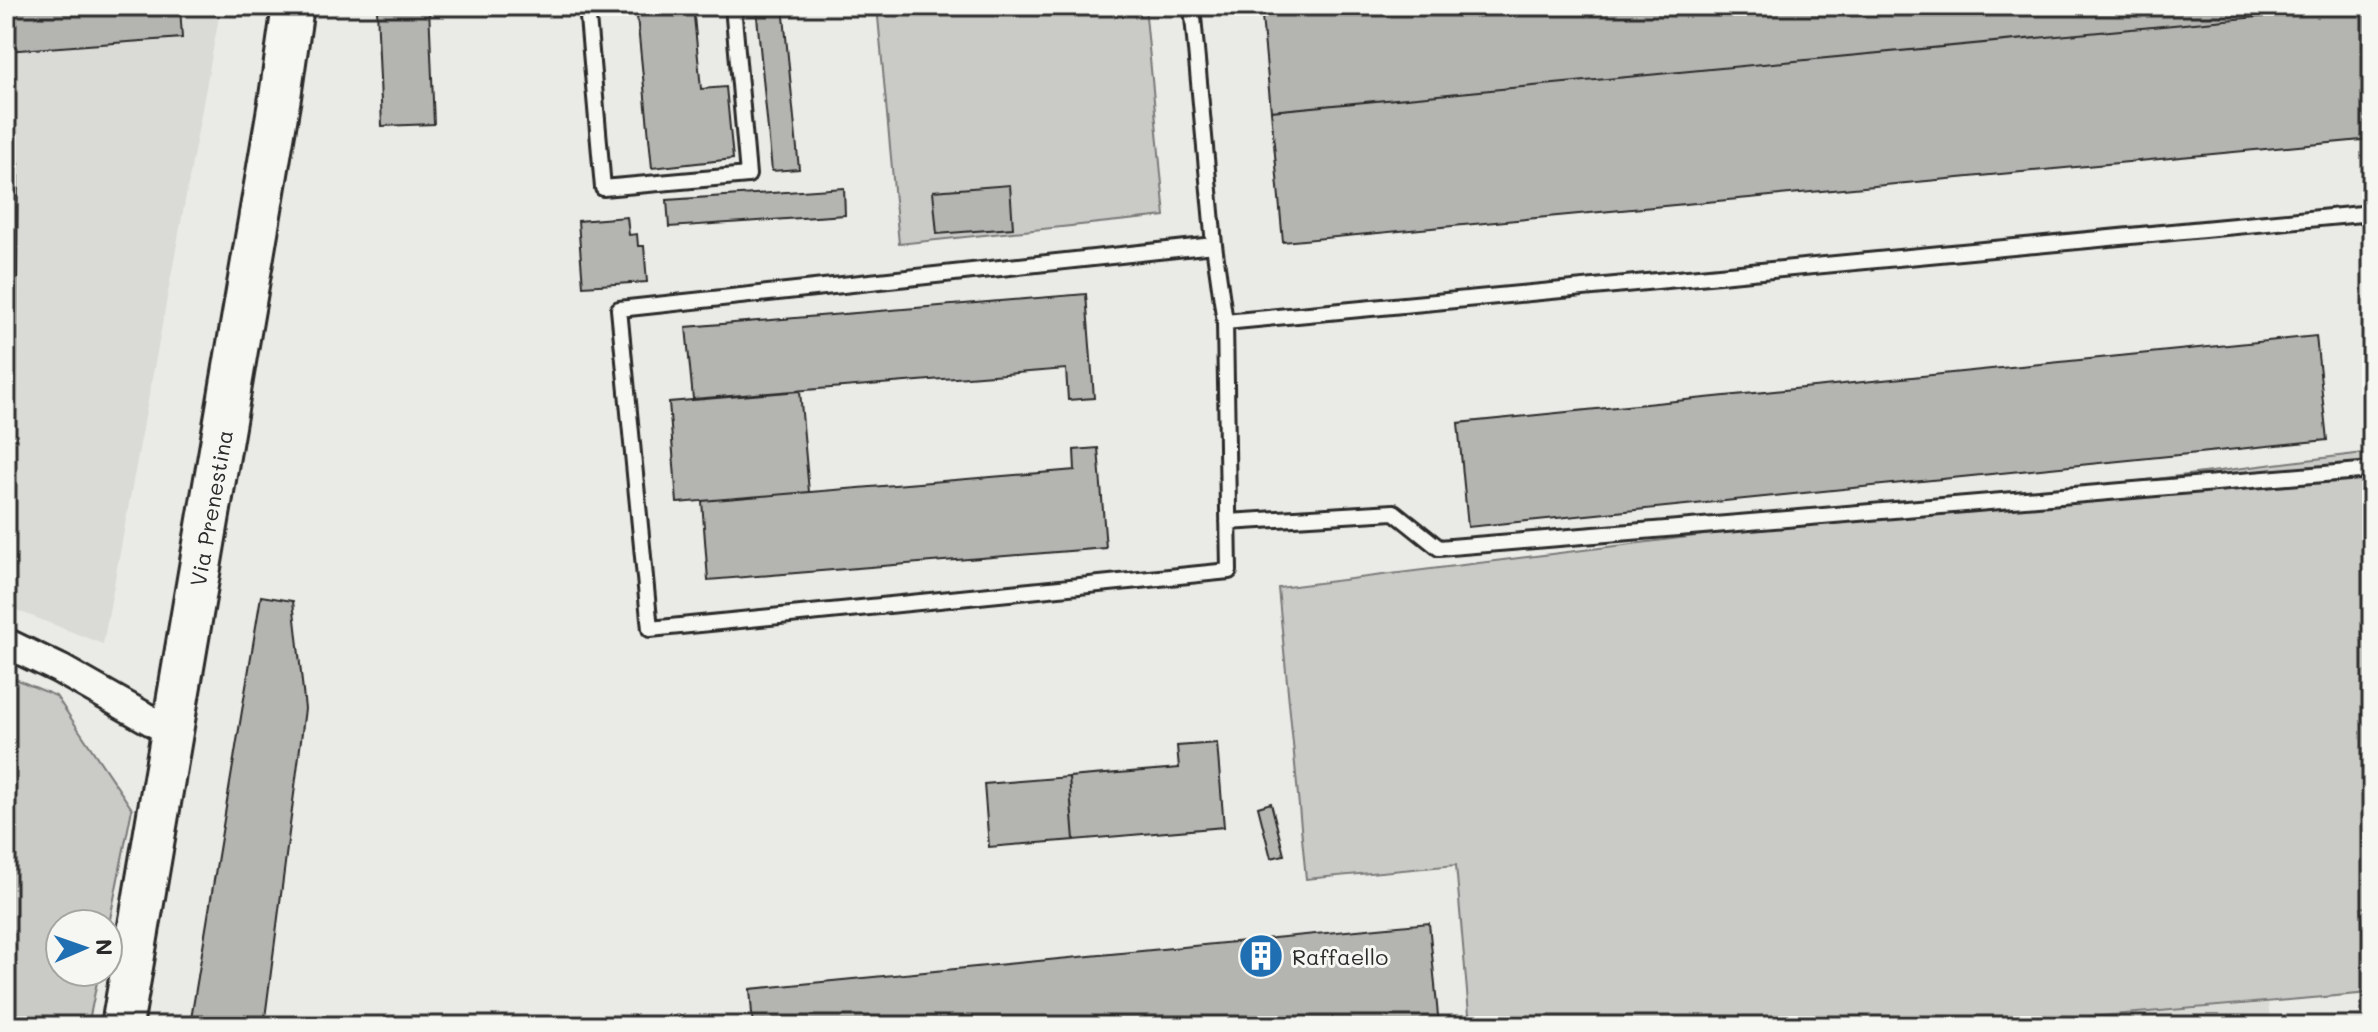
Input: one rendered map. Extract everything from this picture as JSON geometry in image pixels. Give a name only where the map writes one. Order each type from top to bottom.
[{"type":"street","name":"Via Prenestina","points":[[126,1021],[293,6]]},
{"type":"street","points":[[6,643],[60,669],[173,733]]},
{"type":"lane","points":[[587,6],[603,188],[748,175],[733,6]]},
{"type":"lane","points":[[1192,6],[1214,245],[1225,322],[1229,571],[650,629],[619,309],[1214,245]]},
{"type":"lane","points":[[1225,322],[2372,213]]},
{"type":"lane","points":[[1228,522],[1394,512],[1439,548],[2372,470]]},
{"type":"shaded area","points":[[6,6],[221,6],[103,644],[6,606]]},
{"type":"shaded area","points":[[877,6],[1145,6],[1165,216],[899,244]]},
{"type":"shaded area","points":[[2372,452],[2372,906],[2361,908],[2370,993],[1985,1026],[1470,1026],[1456,865],[1306,879],[1278,588]]},
{"type":"shaded area","points":[[6,675],[56,696],[132,809],[112,908],[44,908],[44,988],[96,988],[88,1026],[6,1026]]},
{"type":"shaded area","points":[[2268,1003],[2271,1026],[1994,1026]]},
{"type":"building","points":[[6,6],[180,6],[182,38],[6,51]]},
{"type":"building","points":[[636,6],[693,6],[701,89],[726,87],[733,159],[652,168]]},
{"type":"building","points":[[756,6],[783,6],[799,169],[772,171]]},
{"type":"building","points":[[1261,6],[2372,6],[1271,111]]},
{"type":"building","points":[[2372,6],[2372,139],[1283,242],[1271,111]]},
{"type":"building","points":[[429,7],[434,124],[382,126],[377,9]]},
{"type":"building","points":[[6,161],[18,162],[16,402],[6,402]]},
{"type":"building","points":[[1010,185],[1013,228],[937,234],[933,191]]},
{"type":"building","points":[[844,188],[845,215],[669,227],[667,200]]},
{"type":"building","points":[[627,217],[629,235],[637,234],[638,246],[644,246],[647,282],[583,286],[578,221]]},
{"type":"building","points":[[1086,294],[1094,398],[1068,400],[1066,369],[693,399],[686,327]]},
{"type":"building","points":[[2316,336],[2327,440],[1468,527],[1458,423]]},
{"type":"building","points":[[800,391],[809,492],[677,503],[669,402]]},
{"type":"building","points":[[1098,448],[1106,548],[708,580],[702,501],[1075,470],[1074,450]]},
{"type":"building","points":[[261,596],[293,601],[305,709],[264,1026],[192,1026],[191,1019]]},
{"type":"building","points":[[1217,743],[1224,827],[1074,840],[1069,777],[1179,768],[1177,746]]},
{"type":"building","points":[[1069,777],[1074,840],[989,847],[984,784]]},
{"type":"building","points":[[1271,803],[1284,855],[1271,858],[1258,807]]},
{"type":"building","name":"Raffaello","points":[[1429,923],[1439,1026],[753,1026],[750,989]]},
{"type":"place","name":"Raffaello","points":[[1261,956]]}]
